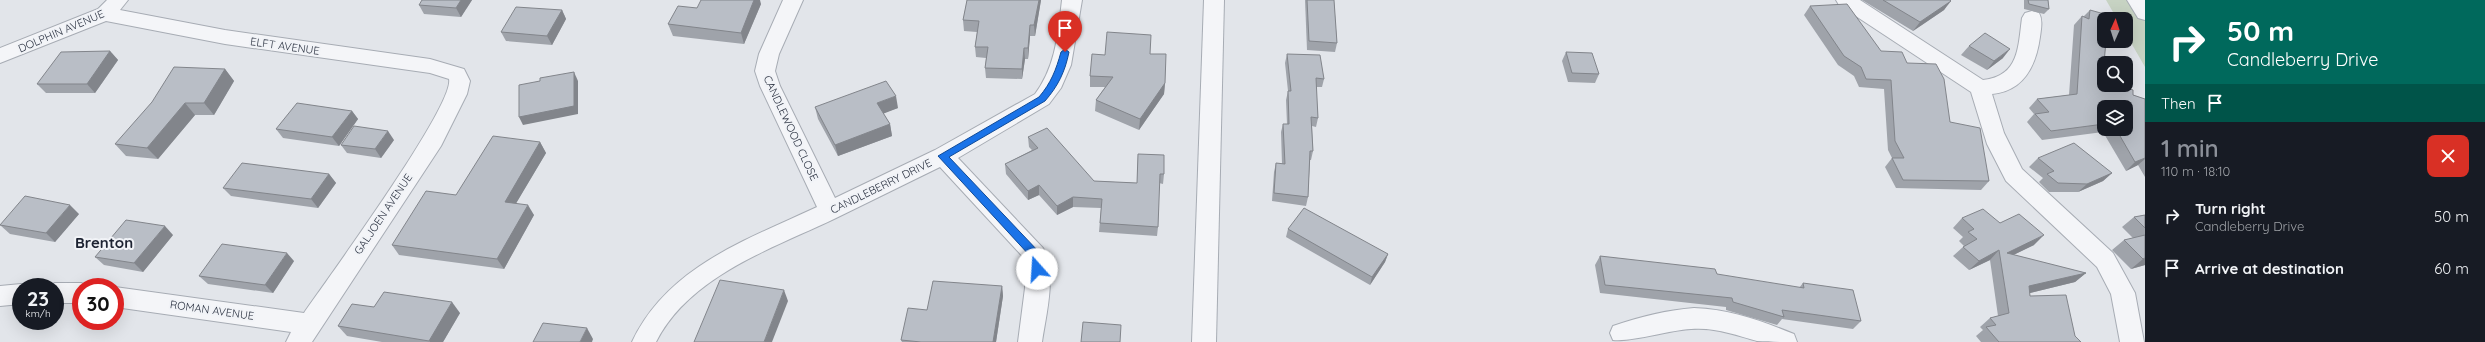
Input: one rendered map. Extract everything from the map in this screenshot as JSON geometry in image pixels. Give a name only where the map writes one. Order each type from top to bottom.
[{"type":"street","name":"CANDLEWOOD CLOSE","points":[[793,0],[769,54],[765,71],[770,86],[830,211]]},
{"type":"street","name":"CANDLEBERRY DRIVE","points":[[644,342],[669,304],[696,279],[723,262],[942,156],[1042,99],[1053,86],[1061,71],[1072,0]]},
{"type":"street","points":[[1204,342],[1214,0]]},
{"type":"street","points":[[1846,0],[1980,88],[1998,87],[2011,81],[2021,69],[2028,52],[2032,18]]},
{"type":"street","points":[[2137,0],[2145,13]]},
{"type":"street","name":"DOLPHIN AVENUE","points":[[0,56],[112,7]]},
{"type":"street","name":"ELFT AVENUE","points":[[112,7],[225,37],[430,66],[457,74],[460,81]]},
{"type":"street","name":"GALJOEN AVENUE","points":[[303,333],[433,140],[449,111],[460,81]]},
{"type":"street","points":[[1980,88],[1985,111],[2006,162],[2014,175],[2105,260],[2123,292],[2132,342],[2123,340],[2113,342]]},
{"type":"street","points":[[942,156],[1035,255],[1037,269],[1036,295],[1030,342]]},
{"type":"street","points":[[0,296],[12,295]]},
{"type":"street","name":"ROMAN AVENUE","points":[[124,299],[303,333]]},
{"type":"street","points":[[1622,333],[1681,319],[1696,318],[1712,319],[1763,332],[1785,342]]},
{"type":"green space","points":[[2106,0],[2145,0],[2145,67],[2133,46],[2133,12],[2113,12]]},
{"type":"building","points":[[422,0],[461,0],[456,8],[419,5]]},
{"type":"building","points":[[701,0],[754,0],[741,33],[668,24],[678,6],[697,8]]},
{"type":"building","points":[[967,0],[1039,0],[1034,25],[1030,25],[1028,48],[1024,48],[1022,69],[985,68],[988,47],[975,47],[979,21],[963,20]]},
{"type":"building","points":[[1307,0],[1334,0],[1337,43],[1309,41]]},
{"type":"building","points":[[1883,0],[1950,0],[1951,1],[1920,22]]},
{"type":"building","points":[[2028,0],[2048,0],[2049,9],[2029,4]]},
{"type":"building","points":[[1847,4],[1881,51],[1902,52],[1907,63],[1936,64],[1944,79],[1950,122],[1980,128],[1989,181],[1903,180],[1892,158],[1904,158],[1895,141],[1891,80],[1866,79],[1861,67],[1844,56],[1810,6]]},
{"type":"building","points":[[516,7],[562,10],[547,36],[501,32]]},
{"type":"building","points":[[2090,10],[2097,12],[2097,48],[2105,48],[2105,56],[2097,56],[2097,92],[2133,92],[2133,95],[2145,99],[2145,158],[2135,162],[2120,136],[2133,136],[2133,100],[2097,100],[2097,125],[2051,131],[2035,114],[2049,112],[2037,99],[2077,94],[2082,16],[2089,19]]},
{"type":"building","points":[[1107,32],[1151,35],[1150,54],[1166,54],[1165,83],[1140,119],[1096,100],[1113,77],[1090,76],[1092,54],[1105,55]]},
{"type":"building","points":[[1985,33],[2010,49],[1994,61],[1969,46]]},
{"type":"building","points":[[110,51],[87,84],[37,84],[61,52]]},
{"type":"building","points":[[1566,52],[1592,53],[1599,74],[1572,73]]},
{"type":"building","points":[[1287,54],[1320,55],[1324,79],[1316,78],[1318,118],[1311,117],[1313,151],[1310,151],[1308,197],[1274,193],[1276,163],[1285,164],[1283,124],[1289,124],[1288,91],[1291,91]]},
{"type":"building","points":[[174,67],[225,69],[204,103],[185,103],[147,148],[115,144],[152,102]]},
{"type":"building","points":[[574,72],[574,106],[519,117],[519,85],[540,81],[540,78]]},
{"type":"building","points":[[886,81],[896,96],[877,103],[890,124],[835,145],[815,107]]},
{"type":"building","points":[[297,103],[352,111],[332,137],[276,129]]},
{"type":"building","points":[[354,126],[388,131],[375,149],[341,145]]},
{"type":"building","points":[[1047,128],[1094,181],[1137,183],[1138,154],[1164,155],[1164,174],[1160,174],[1158,227],[1100,223],[1102,199],[1073,197],[1057,206],[1039,185],[1028,191],[1005,164],[1038,148],[1028,137]]},
{"type":"building","points":[[493,136],[540,142],[505,202],[528,205],[497,259],[392,245],[426,191],[456,195]]},
{"type":"building","points":[[2074,143],[2112,173],[2087,184],[2058,183],[2047,174],[2054,171],[2038,158]]},
{"type":"building","points":[[242,163],[329,174],[311,199],[223,188]]},
{"type":"building","points":[[25,196],[70,205],[46,233],[0,225]]},
{"type":"building","points":[[1304,208],[1388,254],[1372,277],[1288,229]]},
{"type":"building","points":[[1983,209],[2000,223],[2019,214],[2044,235],[2007,253],[2086,273],[2029,286],[2030,296],[2066,295],[2075,336],[2081,342],[1999,342],[1986,327],[1996,325],[1990,318],[2009,313],[1999,250],[1979,261],[1963,247],[1977,239],[1968,232],[1974,229],[1962,218]]},
{"type":"building","points":[[2145,215],[2145,228],[2134,217]]},
{"type":"building","points":[[126,220],[165,226],[134,263],[95,257]]},
{"type":"building","points":[[2145,235],[2145,258],[2143,259],[2124,240]]},
{"type":"building","points":[[222,244],[287,253],[265,285],[199,276]]},
{"type":"building","points":[[1600,256],[1715,269],[1717,274],[1804,288],[1803,283],[1853,290],[1861,321],[1782,310],[1784,317],[1733,302],[1732,298],[1605,285]]},
{"type":"building","points":[[720,280],[784,290],[764,342],[694,342]]},
{"type":"building","points":[[933,281],[1002,286],[993,342],[921,342],[901,340],[908,308],[927,310]]},
{"type":"building","points":[[384,292],[452,302],[429,341],[338,326],[352,304],[374,307]]},
{"type":"building","points":[[1083,322],[1121,325],[1120,342],[1081,342]]},
{"type":"building","points":[[543,323],[587,328],[580,342],[533,342]]},
{"type":"district","name":"Brenton","points":[[104,242]]},
{"type":"route","points":[[1037,269],[1035,255],[942,156],[1042,99],[1053,86],[1061,71],[1065,52]]}]
